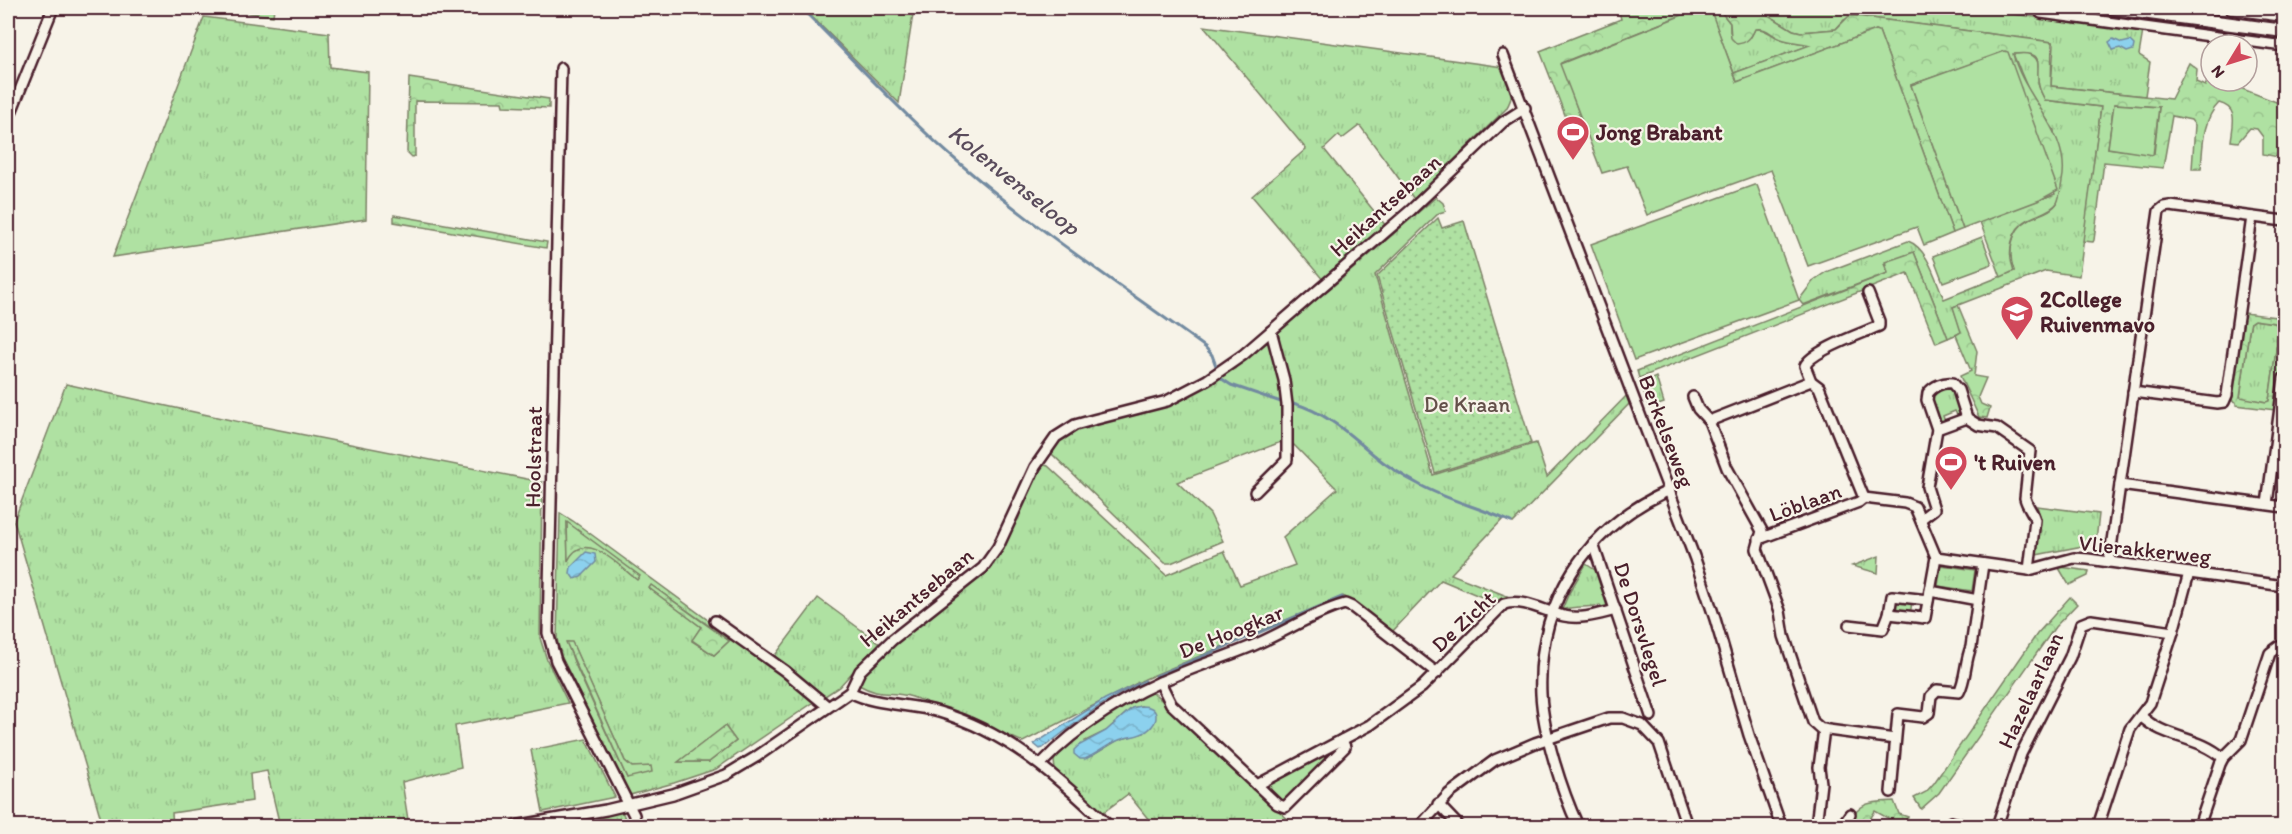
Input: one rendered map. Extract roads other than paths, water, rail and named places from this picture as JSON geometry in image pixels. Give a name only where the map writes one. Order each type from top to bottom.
[{"type":"main road","points":[[2112,8],[2284,31]]},
{"type":"main road","points":[[2231,8],[2284,15]]},
{"type":"street","points":[[8,120],[51,8]]},
{"type":"street","points":[[2041,12],[2284,46]]},
{"type":"street","name":"Berkelseweg","points":[[1503,55],[1670,490],[1715,619],[1749,735],[1781,826]]},
{"type":"street","name":"Hoolstraat","points":[[561,68],[548,633],[556,661],[634,815],[636,826]]},
{"type":"street","name":"Heikantsebaan","points":[[515,826],[628,805],[683,791],[726,775],[850,692],[860,671],[892,640],[919,616],[976,574],[989,561],[1035,467],[1056,437],[1075,425],[1176,397],[1225,368],[1411,210],[1503,122],[1525,108]]},
{"type":"street","points":[[2109,561],[2159,211],[2170,206],[2284,221]]},
{"type":"street","points":[[2133,392],[2224,402],[2234,351],[2252,217]]},
{"type":"street","points":[[1709,421],[1811,381],[1805,366],[1812,357],[1879,326],[1868,292]]},
{"type":"street","points":[[1255,492],[1287,460],[1284,380],[1271,331]]},
{"type":"street","points":[[2267,504],[2284,378]]},
{"type":"street","name":"Löblaan","points":[[1759,539],[1864,498],[1819,387],[1811,381]]},
{"type":"street","points":[[1921,519],[1934,509],[1928,487],[1937,429],[1927,400],[1928,393],[1932,388],[1946,382],[1952,383],[1958,390],[1968,418],[1978,425],[1997,428],[2030,452],[2025,498],[2035,520],[2029,570]]},
{"type":"street","name":"Löblaan","points":[[1694,397],[1698,409],[1709,421],[1727,468],[1762,531],[1759,539]]},
{"type":"street","points":[[1937,429],[1968,418]]},
{"type":"street","points":[[2120,484],[2284,507]]},
{"type":"street","points":[[1578,826],[1560,781],[1541,696],[1544,646],[1552,613],[1565,582],[1593,544],[1611,525],[1625,514],[1670,490]]},
{"type":"street","points":[[1864,498],[1905,503],[1915,507],[1936,557],[1925,618],[1889,614]]},
{"type":"street","points":[[1759,539],[1757,549],[1780,611],[1784,636],[1803,696],[1816,727],[1895,739]]},
{"type":"street","name":"De Dorsvlegel","points":[[1593,544],[1651,716]]},
{"type":"street","name":"Vlierakkerweg","points":[[1936,557],[2029,570],[2074,558],[2284,586]]},
{"type":"street","points":[[1891,792],[1897,746],[1895,739],[1898,714],[1923,717],[1929,713],[1931,696],[1937,690],[1959,692],[1971,647],[1983,564]]},
{"type":"street","points":[[2098,826],[2130,729],[2150,703],[2189,573]]},
{"type":"street","points":[[1849,625],[1882,629],[1889,614],[1892,596],[1978,600]]},
{"type":"street","name":"De Zicht","points":[[1437,673],[1504,604],[1516,602],[1552,613]]},
{"type":"street","name":"De Hoogkar","points":[[1041,764],[1073,735],[1103,713],[1160,682],[1252,646],[1345,604],[1352,607],[1437,673]]},
{"type":"street","points":[[1552,613],[1590,617],[1616,610]]},
{"type":"street","name":"Hazelaarlaan","points":[[1997,826],[2021,754],[2070,657],[2081,624],[2091,620],[2173,632]]},
{"type":"street","points":[[715,621],[785,671],[827,706]]},
{"type":"street","points":[[2199,826],[2223,758],[2241,740],[2270,652],[2278,646],[2284,647]]},
{"type":"street","points":[[1257,785],[1370,725],[1422,687],[1437,673]]},
{"type":"street","points":[[1160,682],[1171,704],[1277,804],[1285,807],[1345,747],[1342,740]]},
{"type":"street","points":[[850,692],[871,701],[916,707],[958,719],[1015,747],[1041,764],[1072,790],[1097,817],[1109,826]]},
{"type":"street","points":[[2141,716],[2154,728],[2205,744],[2223,758]]},
{"type":"street","points":[[1420,826],[1438,804],[1486,765],[1514,751],[1609,718],[1633,721],[1647,728],[1662,751],[1687,826]]},
{"type":"street","points":[[1816,826],[1821,783],[1819,767],[1824,729]]},
{"type":"street","points":[[1438,804],[1459,826]]},
{"type":"street","points":[[1842,826],[1850,814]]},
{"type":"street","points":[[1097,817],[1102,826]]},
{"type":"street","points":[[1951,822],[1967,826]]},
{"type":"water","points":[[2113,39],[2122,43],[2130,41],[2134,45],[2133,50],[2127,52],[2120,48],[2113,50],[2109,42]]},
{"type":"water","points":[[586,552],[595,554],[596,562],[581,577],[574,579],[570,573],[571,567]]},
{"type":"water","points":[[1145,680],[1146,682],[1105,702],[1043,748],[1040,749],[1034,744],[1105,699]]},
{"type":"water","points":[[1141,706],[1152,708],[1156,715],[1154,723],[1147,731],[1119,740],[1085,759],[1080,759],[1074,754],[1078,746],[1106,731],[1132,708]]},
{"type":"waterway","name":"Kolenvenseloop","points":[[801,8],[901,109],[964,167],[1052,237],[1205,347],[1212,355],[1216,366]]},
{"type":"waterway","name":"Kolenvenseloop","points":[[1222,379],[1231,385],[1281,402]]},
{"type":"waterway","name":"Kolenvenseloop","points":[[1293,403],[1327,418],[1385,464],[1414,482],[1442,496],[1511,522]]},
{"type":"waterway","points":[[1156,676],[1342,597]]},
{"type":"place","name":"Jong Brabant","points":[[1573,161]]},
{"type":"place","name":"2College Ruivenmavo","points":[[2017,341]]},
{"type":"place","name":"'t Ruiven","points":[[1951,491]]},
{"type":"park label","name":"De Kraan","points":[[1467,404]]}]
